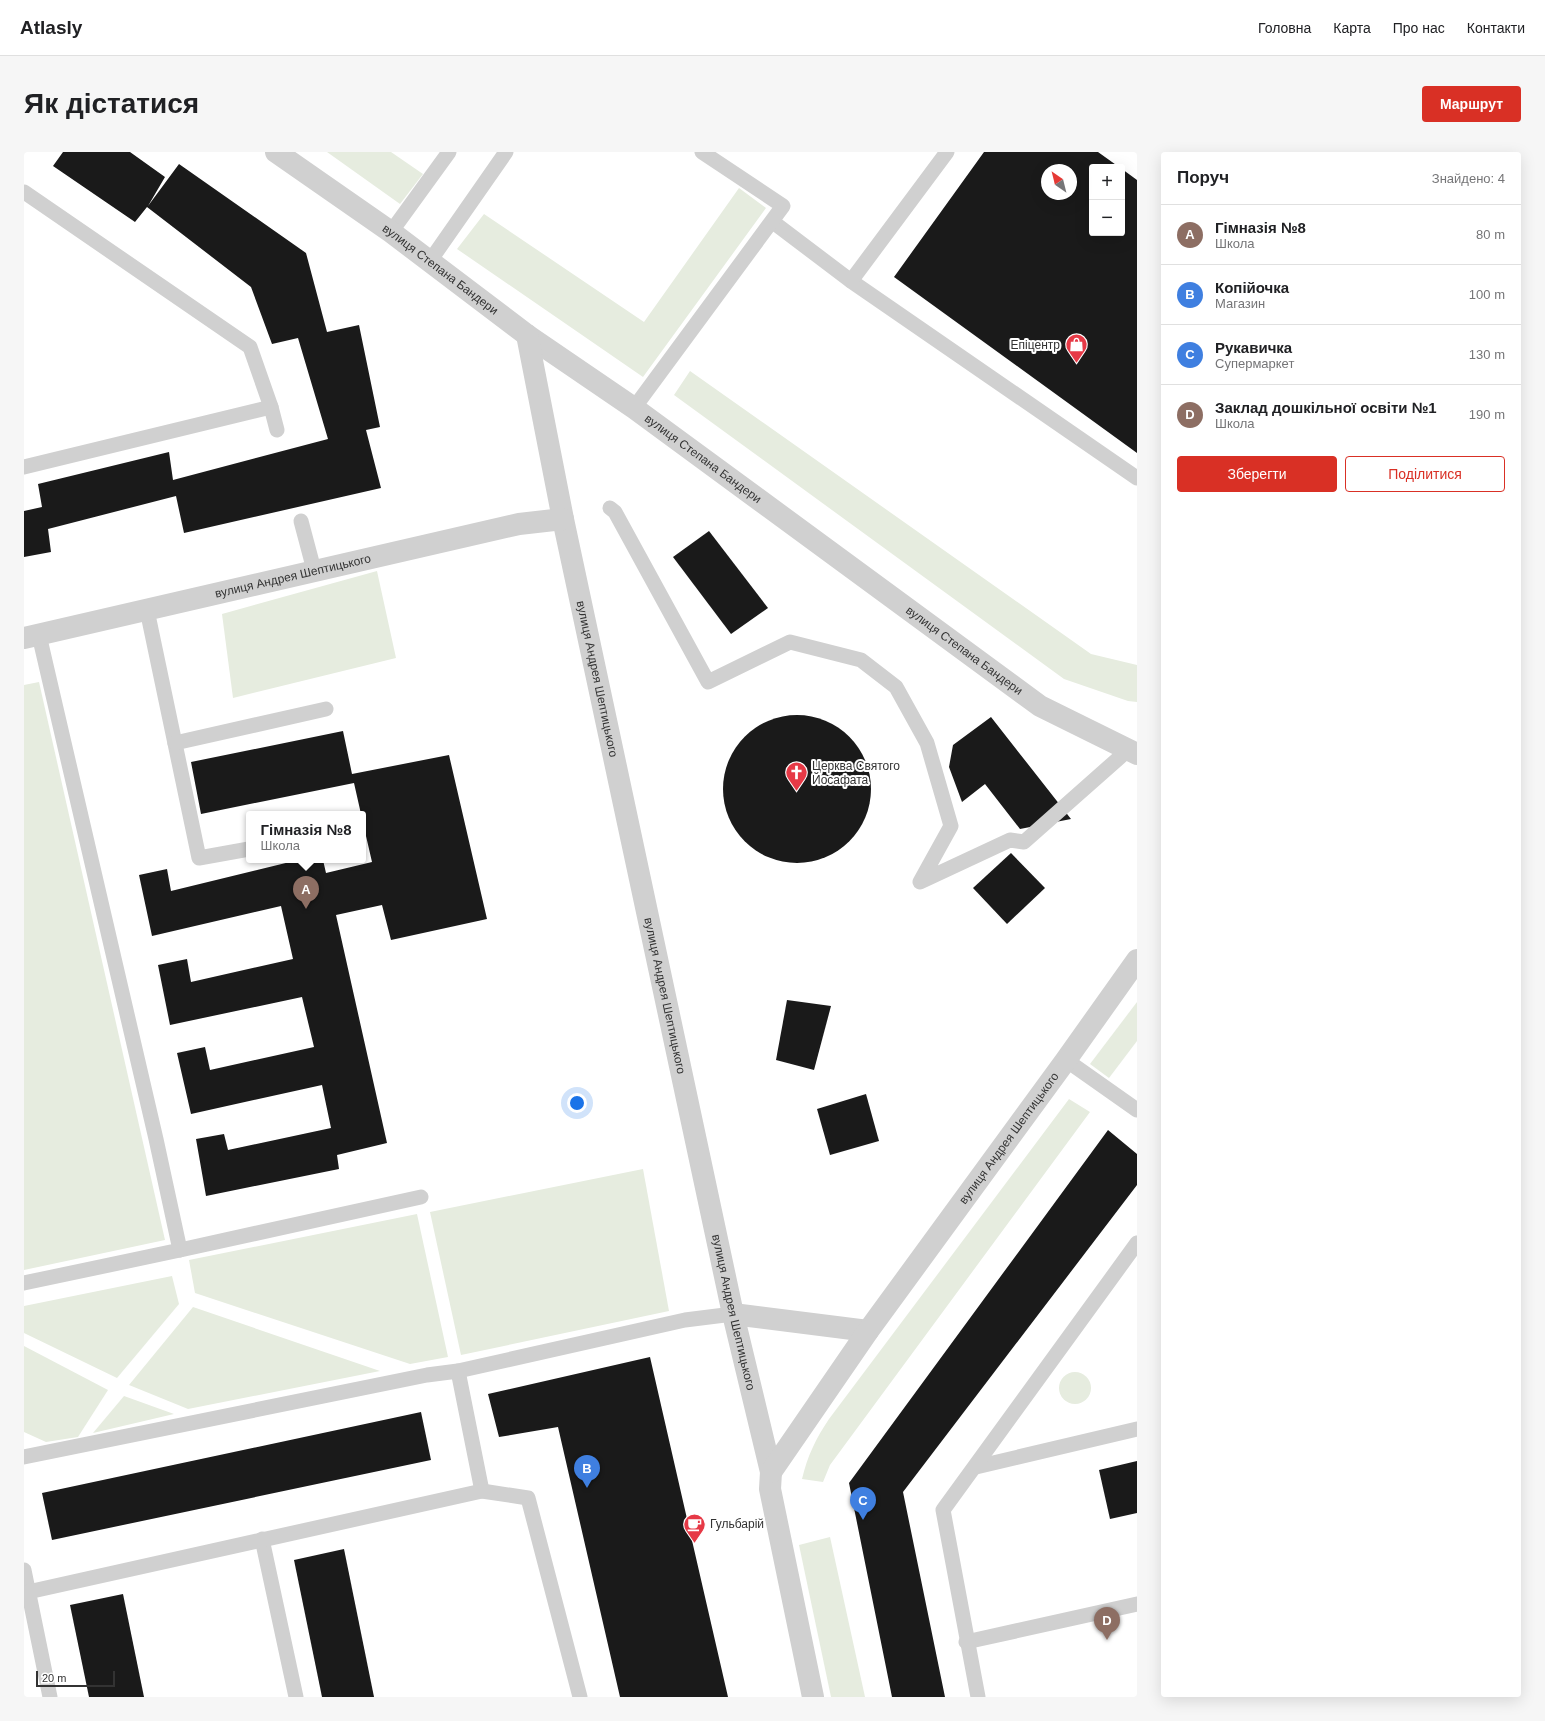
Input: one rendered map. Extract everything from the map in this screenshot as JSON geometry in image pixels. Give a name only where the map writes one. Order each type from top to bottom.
[{"type":"street","name":"вулиця Степана Бандери","points":[[276,152],[392,232],[527,335],[634,408],[1040,706],[1133,752]]},
{"type":"street","name":"вулиця Андрея Шептицького","points":[[527,335],[563,518],[733,1314],[771,1472],[770,1489],[813,1697]]},
{"type":"street","name":"вулиця Андрея Шептицького","points":[[32,637],[314,570],[519,524],[563,518]]},
{"type":"street","name":"вулиця Андрея Шептицького","points":[[771,1472],[868,1331],[1066,1060],[1137,960]]},
{"type":"street","points":[[733,1314],[868,1331]]},
{"type":"lane","points":[[392,232],[449,152]]},
{"type":"lane","points":[[430,261],[506,152]]},
{"type":"lane","points":[[634,408],[773,222],[783,206],[702,152]]},
{"type":"lane","points":[[851,281],[947,152]]},
{"type":"lane","points":[[24,192],[250,346],[271,407],[277,430]]},
{"type":"lane","points":[[773,222],[851,281],[1137,478]]},
{"type":"lane","points":[[24,467],[271,407]]},
{"type":"lane","points":[[610,508],[615,512],[708,682],[790,642],[860,660],[896,687],[927,743],[951,826],[920,882],[1010,840],[1024,842],[1133,752]]},
{"type":"lane","points":[[302,521],[314,570]]},
{"type":"lane","points":[[147,610],[199,858],[246,850]]},
{"type":"lane","points":[[32,637],[153,1124],[180,1250]]},
{"type":"lane","points":[[175,743],[326,709]]},
{"type":"lane","points":[[1066,1060],[1137,1110]]},
{"type":"lane","points":[[24,1283],[421,1197]]},
{"type":"lane","points":[[978,1697],[966,1642],[943,1510],[976,1467],[1137,1243]]},
{"type":"lane","points":[[24,1457],[427,1375],[458,1371],[686,1320],[733,1314]]},
{"type":"lane","points":[[458,1371],[482,1491]]},
{"type":"lane","points":[[976,1467],[1137,1429]]},
{"type":"lane","points":[[28,1592],[482,1491],[528,1498],[580,1697]]},
{"type":"lane","points":[[262,1539],[296,1697]]},
{"type":"lane","points":[[24,1570],[50,1697]]},
{"type":"lane","points":[[966,1642],[1137,1604]]},
{"type":"shaded area","points":[[327,152],[391,152],[423,174],[400,204]]},
{"type":"shaded area","points":[[739,188],[766,208],[643,377],[457,249],[484,214],[644,322]]},
{"type":"shaded area","points":[[690,371],[1091,654],[1137,665],[1137,702],[1128,701],[1064,679],[674,395]]},
{"type":"shaded area","points":[[377,571],[396,658],[233,698],[222,614]]},
{"type":"shaded area","points":[[39,682],[165,1240],[24,1270],[24,685]]},
{"type":"shaded area","points":[[1137,1002],[1137,1041],[1109,1078],[1090,1064]]},
{"type":"shaded area","points":[[1069,1099],[1090,1112],[830,1465],[823,1482],[802,1479],[812,1448],[829,1419]]},
{"type":"shaded area","points":[[643,1169],[669,1311],[461,1355],[430,1212]]},
{"type":"shaded area","points":[[417,1214],[448,1357],[410,1364],[195,1293],[189,1260]]},
{"type":"shaded area","points":[[172,1276],[179,1304],[117,1378],[24,1333],[24,1306]]},
{"type":"shaded area","points":[[193,1307],[380,1371],[188,1409],[129,1385]]},
{"type":"shaded area","points":[[24,1346],[108,1390],[78,1437],[46,1442],[24,1432]]},
{"type":"shaded area","points":[[1075,1372],[1084,1375],[1088,1379],[1091,1388],[1088,1397],[1084,1401],[1075,1404],[1066,1401],[1062,1397],[1059,1388],[1062,1379],[1066,1375]]},
{"type":"shaded area","points":[[124,1396],[174,1414],[93,1433]]},
{"type":"shaded area","points":[[830,1537],[865,1697],[831,1697],[799,1545]]},
{"type":"building","points":[[63,152],[130,152],[165,177],[148,206],[179,164],[306,253],[327,332],[359,325],[380,427],[366,430],[381,488],[184,533],[176,496],[48,529],[51,552],[24,557],[24,511],[42,507],[38,484],[169,452],[173,480],[328,439],[298,338],[272,344],[251,287],[147,207],[135,222],[53,166]]},
{"type":"building","name":"Епіцентр","points":[[984,152],[1098,152],[1115,164],[1089,164],[1089,236],[1125,236],[1125,171],[1137,180],[1137,453],[894,277]]},
{"type":"building","points":[[709,531],[768,608],[731,634],[673,557]]},
{"type":"building","name":"Церква Святого Йосафата","points":[[804,715],[819,718],[832,723],[850,736],[863,754],[866,761],[870,774],[870,804],[866,817],[863,824],[850,842],[832,855],[825,858],[812,862],[790,863],[775,860],[762,855],[744,842],[731,824],[728,817],[724,804],[723,782],[726,767],[731,754],[744,736],[762,723],[769,720],[782,716]]},
{"type":"building","points":[[991,717],[1071,819],[1020,829],[985,784],[962,802],[949,767],[953,745]]},
{"type":"building","points":[[343,731],[352,774],[449,755],[487,919],[391,940],[382,905],[336,915],[387,1143],[337,1155],[339,1169],[206,1196],[196,1139],[224,1134],[228,1150],[331,1128],[322,1085],[191,1114],[177,1053],[205,1047],[210,1070],[314,1047],[302,997],[170,1025],[158,965],[187,959],[191,982],[293,959],[281,906],[152,936],[139,875],[167,869],[171,891],[286,863],[324,863],[326,873],[372,862],[366,836],[366,811],[360,811],[354,783],[201,814],[191,762]]},
{"type":"building","points":[[1011,853],[1045,888],[1007,924],[973,888]]},
{"type":"building","points":[[787,1000],[831,1006],[814,1070],[776,1060]]},
{"type":"building","points":[[866,1094],[879,1141],[830,1155],[817,1109]]},
{"type":"building","points":[[1108,1130],[1137,1154],[1137,1185],[903,1492],[945,1697],[892,1697],[849,1483]]},
{"type":"building","points":[[650,1357],[728,1697],[620,1697],[558,1427],[499,1437],[488,1394]]},
{"type":"building","points":[[421,1412],[431,1460],[52,1540],[42,1493]]},
{"type":"building","points":[[1137,1461],[1137,1513],[1110,1519],[1099,1470]]},
{"type":"building","points":[[344,1549],[374,1697],[322,1697],[294,1560]]},
{"type":"building","points":[[123,1594],[144,1697],[89,1697],[70,1605]]},
{"type":"place","name":"Епіцентр","points":[[1076,364]]},
{"type":"place","name":"Церква Святого Йосафата","points":[[797,792]]},
{"type":"place","name":"Гімназія №8","points":[[306,909]]},
{"type":"place","name":"Копійочка","points":[[587,1488]]},
{"type":"place","name":"Рукавичка","points":[[863,1520]]},
{"type":"place","name":"Гульбарій","points":[[695,1544]]},
{"type":"place","name":"Заклад дошкільної освіти №1","points":[[1107,1640]]}]
